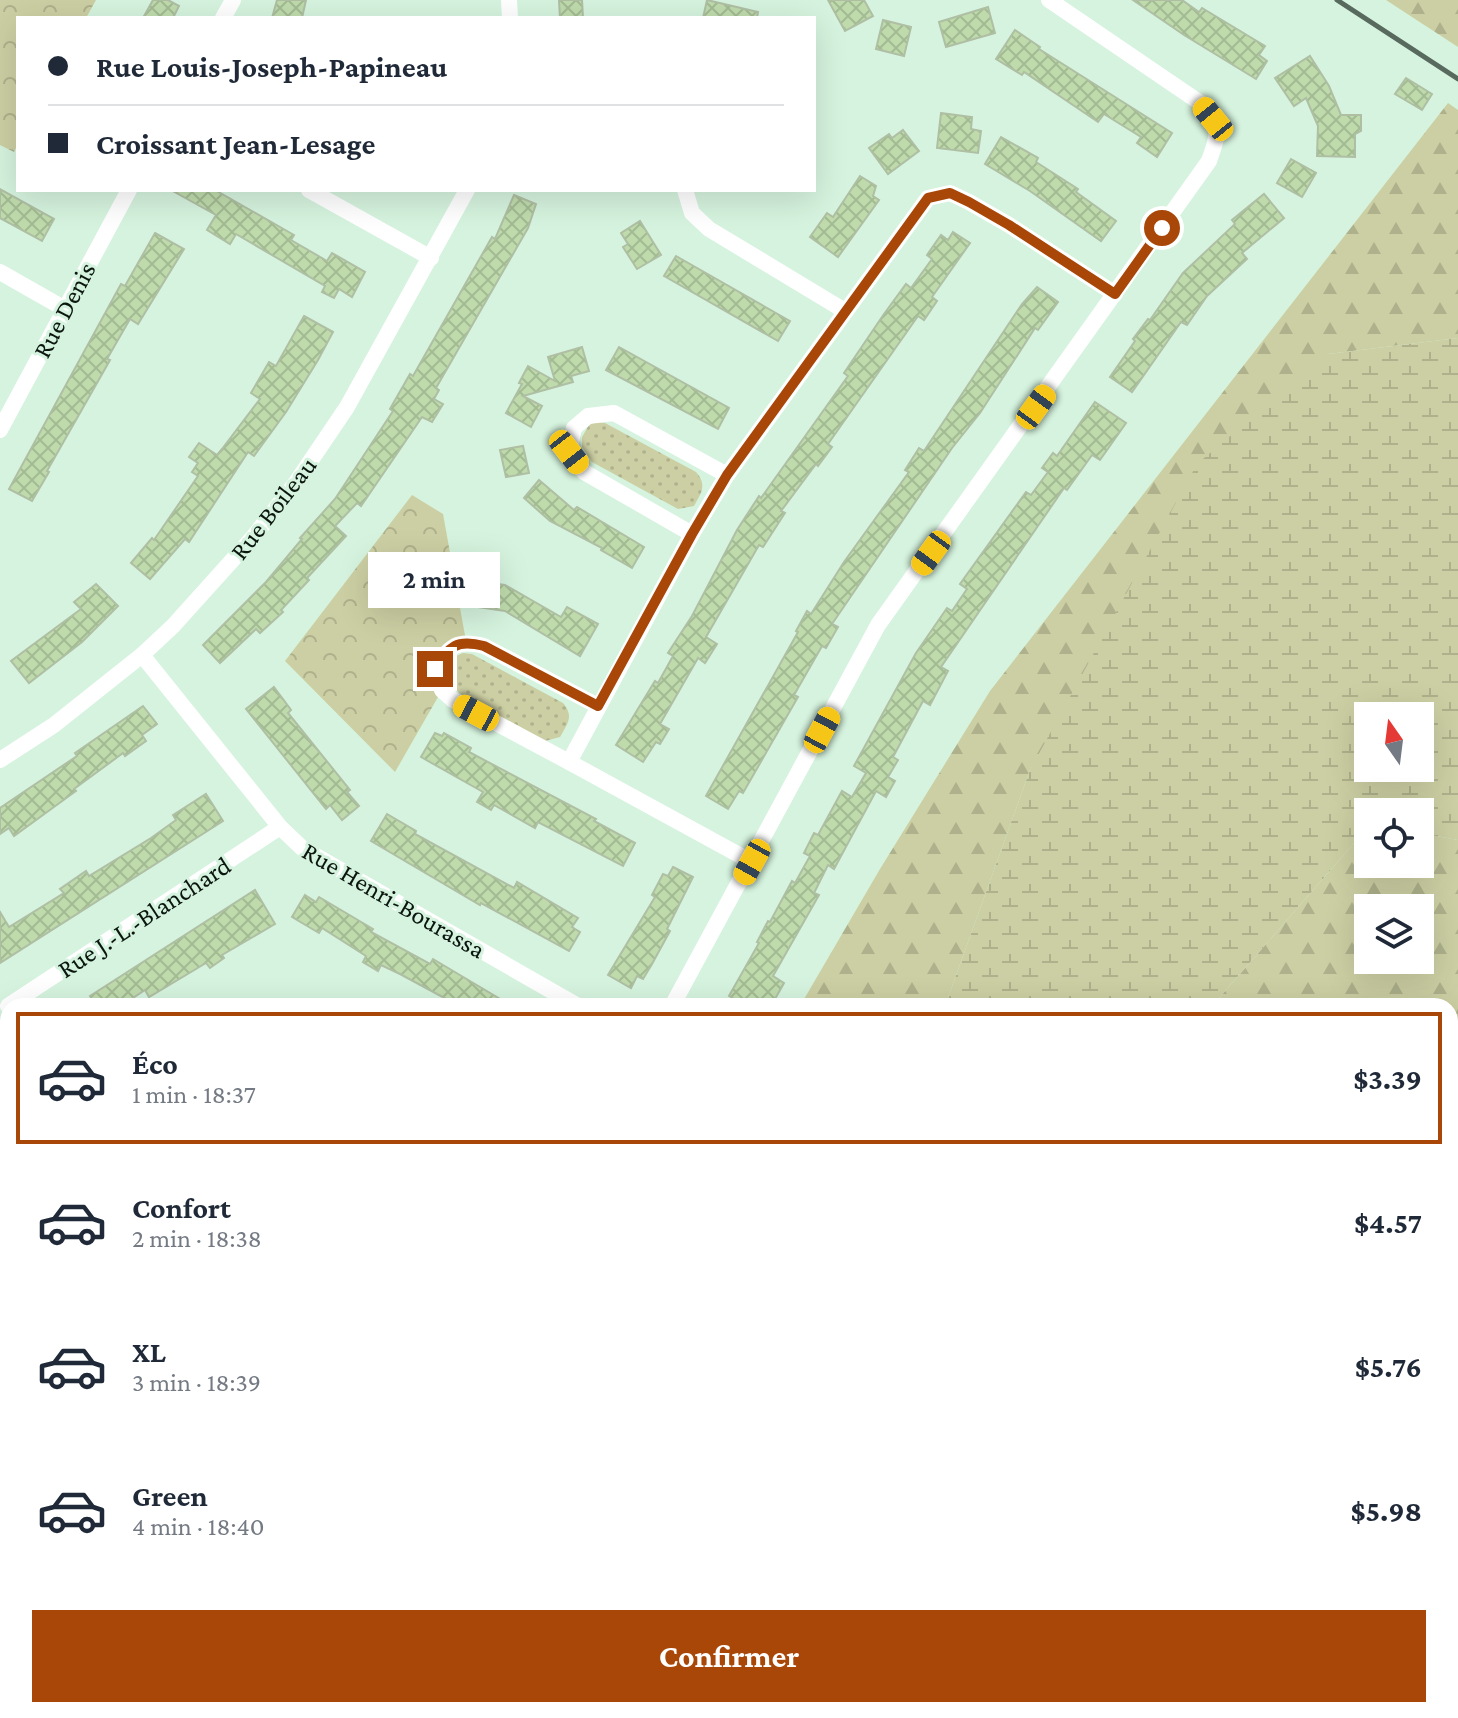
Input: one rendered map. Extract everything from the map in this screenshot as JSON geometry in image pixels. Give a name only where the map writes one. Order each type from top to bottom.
[{"type":"street","points":[[676,998],[878,625],[1209,161],[1218,136],[1213,119],[1199,102],[1049,0]]},
{"type":"street","name":"Rue Denis","points":[[0,430],[128,192]]},
{"type":"street","points":[[313,192],[431,258]]},
{"type":"street","name":"Rue Boileau","points":[[0,760],[54,725],[142,655],[173,626],[254,536],[295,484],[347,407],[466,192]]},
{"type":"street","points":[[686,192],[692,213],[709,229],[845,311]]},
{"type":"street","points":[[569,762],[727,475],[928,198],[950,193],[1009,225],[1115,294]]},
{"type":"street","points":[[0,272],[65,309]]},
{"type":"street","points":[[692,534],[584,472],[569,452],[574,428],[588,416],[614,413],[727,475]]},
{"type":"street","points":[[598,706],[484,646],[466,641],[448,649],[435,669],[442,690],[453,700],[752,862]]},
{"type":"street","name":"Rue Henri-Bourassa","points":[[142,655],[280,827],[312,854],[564,998]]},
{"type":"street","name":"Rue J.-L.-Blanchard","points":[[20,998],[280,827]]},
{"type":"green space","points":[[0,0],[96,0],[87,16],[16,16],[16,148],[14,152],[0,145]]},
{"type":"green space","points":[[1386,0],[1458,0],[1458,47]]},
{"type":"green space","points":[[1448,103],[1458,110],[1458,338],[1328,354],[1030,770],[948,998],[805,998],[990,691]]},
{"type":"green space","points":[[1458,338],[1458,840],[1434,836],[1434,798],[1354,798],[1354,843],[1219,998],[948,998],[1030,770],[1197,464],[1328,354]]},
{"type":"green space","points":[[605,423],[696,472],[702,489],[694,506],[678,509],[592,462],[582,447],[582,437],[589,425]]},
{"type":"green space","points":[[412,495],[443,514],[466,641],[436,669],[442,690],[395,772],[285,661]]},
{"type":"green space","points":[[472,654],[563,703],[569,716],[560,737],[545,741],[459,693],[448,679],[449,668],[456,656]]},
{"type":"green space","points":[[1434,836],[1458,840],[1458,998],[1219,998],[1354,843],[1354,878],[1434,878]]},
{"type":"building","points":[[153,0],[168,0],[179,6],[174,16],[144,16]]},
{"type":"building","points":[[277,0],[306,0],[302,16],[273,16]]},
{"type":"building","points":[[559,0],[582,0],[583,16],[560,16]]},
{"type":"building","points":[[707,0],[758,12],[757,16],[703,16]]},
{"type":"building","points":[[828,0],[864,0],[873,16],[845,31]]},
{"type":"building","points":[[1133,0],[1182,0],[1199,12],[1202,8],[1265,46],[1259,55],[1267,61],[1256,79]]},
{"type":"building","points":[[988,7],[995,33],[946,47],[939,22]]},
{"type":"building","points":[[883,20],[911,27],[904,56],[876,49]]},
{"type":"building","points":[[1015,30],[1039,49],[1172,133],[1157,157],[1137,143],[1141,137],[1104,114],[1098,122],[1024,72],[1022,75],[996,59]]},
{"type":"building","points":[[1310,56],[1329,86],[1341,115],[1361,115],[1361,131],[1355,134],[1355,157],[1317,156],[1318,126],[1306,98],[1294,106],[1275,78]]},
{"type":"building","points":[[1406,78],[1432,94],[1422,110],[1395,94]]},
{"type":"building","points":[[941,113],[972,117],[971,129],[981,131],[978,153],[937,148]]},
{"type":"building","points":[[903,130],[919,151],[888,174],[869,148],[889,134],[892,138]]},
{"type":"building","points":[[1001,137],[1038,158],[1036,162],[1078,189],[1076,192],[1116,221],[1101,241],[985,164]]},
{"type":"building","points":[[1291,159],[1316,173],[1302,197],[1277,183]]},
{"type":"building","points":[[860,176],[876,186],[873,196],[879,200],[838,257],[810,237],[827,213],[833,217]]},
{"type":"building","points":[[0,189],[54,219],[42,241],[0,218]]},
{"type":"building","points":[[175,192],[219,192],[294,235],[291,240],[327,261],[332,253],[365,272],[352,297],[339,289],[334,298],[322,292],[325,286],[236,234],[230,244],[207,230],[216,215]]},
{"type":"building","points":[[1264,194],[1284,218],[1242,253],[1247,259],[1207,296],[1187,325],[1181,322],[1132,392],[1110,377],[1135,341],[1133,339],[1183,273],[1235,224],[1232,220]]},
{"type":"building","points":[[514,195],[536,204],[528,228],[436,388],[439,390],[434,399],[443,404],[432,422],[422,417],[361,506],[357,503],[335,526],[346,536],[307,578],[309,580],[281,610],[283,612],[260,633],[256,629],[220,663],[203,645],[266,582],[335,499],[393,411],[390,409],[410,374],[413,376],[492,237],[495,239]]},
{"type":"building","points":[[640,221],[661,255],[637,269],[623,247],[628,244],[621,233]]},
{"type":"building","points":[[953,232],[970,243],[932,297],[937,301],[924,320],[918,316],[828,444],[832,447],[781,511],[785,513],[763,547],[759,545],[706,637],[717,644],[705,663],[698,658],[660,724],[669,729],[643,762],[616,745],[655,681],[658,683],[673,656],[668,653],[692,616],[737,530],[848,376],[844,373],[884,314],[906,284],[911,288],[932,259],[927,255],[941,235],[948,240]]},
{"type":"building","points":[[155,233],[184,249],[138,324],[130,319],[32,501],[9,489],[121,284],[125,286]]},
{"type":"building","points":[[676,256],[790,321],[778,341],[664,276]]},
{"type":"building","points":[[1037,287],[1058,302],[1038,330],[1035,328],[980,413],[952,448],[832,624],[838,627],[826,648],[822,646],[794,695],[798,697],[743,793],[739,791],[728,809],[706,796],[807,611],[811,614],[909,472],[905,470],[919,448],[924,451],[1022,304]]},
{"type":"building","points":[[304,316],[333,332],[318,360],[286,412],[254,456],[248,452],[189,542],[185,539],[150,579],[131,563],[152,538],[154,540],[198,476],[192,472],[198,463],[189,457],[199,443],[217,455],[222,449],[260,399],[251,393],[269,362],[276,366]]},
{"type":"building","points":[[582,347],[589,371],[571,376],[573,382],[523,396],[542,406],[531,427],[506,413],[528,366],[555,381],[548,357]]},
{"type":"building","points":[[619,347],[729,408],[718,429],[606,370]]},
{"type":"building","points":[[1095,402],[1126,423],[1100,460],[1092,455],[1067,490],[1064,488],[941,667],[948,671],[930,705],[923,701],[893,757],[898,760],[888,777],[895,781],[886,797],[876,791],[834,869],[828,865],[814,893],[819,895],[773,976],[784,983],[776,998],[729,996],[768,921],[810,856],[804,853],[814,833],[818,835],[842,791],[852,797],[866,773],[854,766],[916,653],[947,608],[952,611],[967,589],[960,584],[1026,492],[1031,495],[1048,472],[1042,468],[1053,453],[1057,456]]},
{"type":"building","points":[[523,446],[529,473],[506,477],[500,450]]},
{"type":"building","points":[[539,480],[574,510],[577,507],[644,547],[632,568],[602,548],[550,521],[524,498]]},
{"type":"building","points":[[470,580],[505,585],[561,617],[567,607],[598,624],[580,656],[505,611],[477,607],[478,603],[468,602]]},
{"type":"building","points":[[96,584],[118,606],[82,642],[29,683],[11,661],[81,609],[74,602]]},
{"type":"building","points":[[274,687],[291,710],[288,713],[350,790],[347,792],[359,806],[342,820],[330,805],[326,809],[246,709]]},
{"type":"building","points":[[143,706],[157,724],[142,735],[146,741],[125,756],[123,753],[14,836],[9,828],[0,834],[0,808]]},
{"type":"building","points":[[435,733],[442,736],[444,733],[471,748],[469,752],[635,843],[623,866],[538,822],[535,828],[494,805],[491,810],[477,802],[483,792],[421,757]]},
{"type":"building","points":[[206,794],[223,821],[0,963],[0,912],[9,927],[64,893],[60,889],[86,871],[89,876],[151,838],[176,820],[173,815]]},
{"type":"building","points":[[387,814],[416,831],[415,834],[514,888],[517,882],[578,918],[572,927],[580,932],[569,951],[480,905],[371,841]]},
{"type":"building","points":[[673,867],[693,877],[652,964],[643,979],[637,976],[631,988],[608,975],[655,897],[652,895],[663,874],[668,876]]},
{"type":"building","points":[[255,890],[275,924],[222,955],[224,958],[210,968],[206,963],[149,997],[145,990],[133,998],[90,996]]},
{"type":"building","points":[[305,895],[316,902],[319,897],[373,929],[371,932],[430,964],[433,959],[499,998],[444,998],[381,965],[378,971],[363,962],[366,956],[322,928],[319,933],[292,917]]},
{"type":"railway","points":[[1337,0],[1458,79]]},
{"type":"route","points":[[435,669],[448,649],[466,641],[484,646],[598,706],[727,475],[928,198],[950,193],[969,202],[1115,294],[1162,228]]}]
